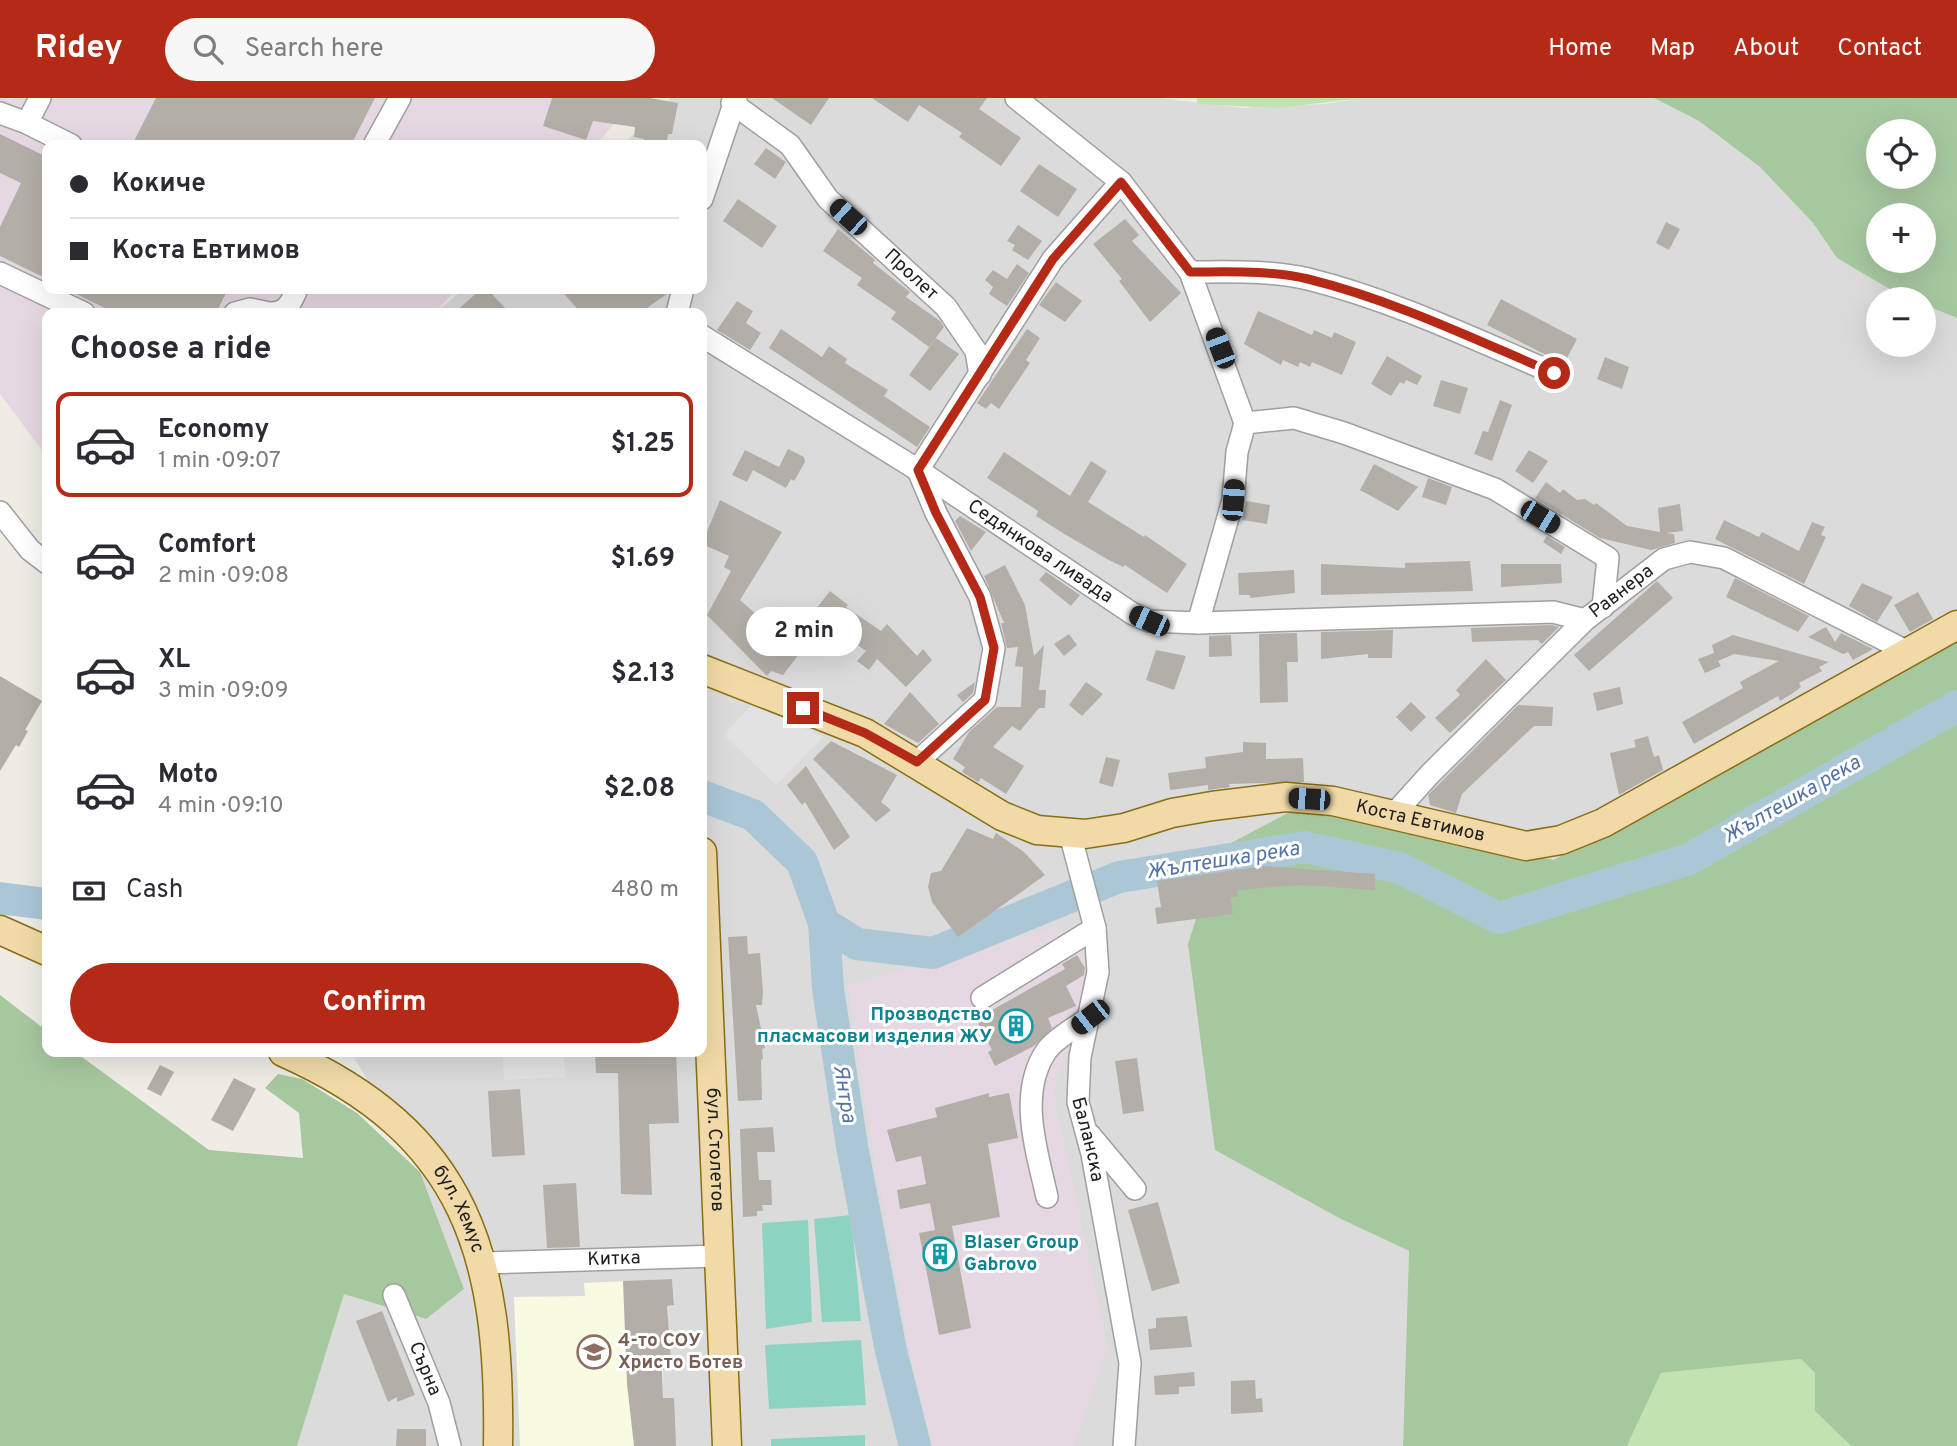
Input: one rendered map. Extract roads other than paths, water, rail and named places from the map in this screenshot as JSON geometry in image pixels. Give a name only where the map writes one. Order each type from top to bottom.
[{"type":"main road","name":"Коста Евтимов","points":[[707,670],[865,733],[1003,816],[1073,847],[1171,813],[1286,797],[1333,800],[1525,846],[1561,840],[1603,823],[1957,625]]},
{"type":"main road","points":[[0,930],[42,949]]},
{"type":"main road","name":"бул. Столетов","points":[[707,979],[727,1446]]},
{"type":"main road","name":"бул. Хемус","points":[[292,1057],[365,1096],[421,1145],[451,1187],[496,1262],[490,1302],[499,1405],[498,1446]]},
{"type":"street","points":[[27,122],[40,98]]},
{"type":"street","points":[[377,140],[400,98]]},
{"type":"street","points":[[1016,98],[1121,182],[1190,272],[1245,423],[1237,452],[1233,500],[1198,623]]},
{"type":"street","points":[[707,184],[734,101]]},
{"type":"street","name":"Пролет","points":[[734,101],[790,145],[828,199],[946,307],[976,351],[980,375]]},
{"type":"street","points":[[0,113],[27,122],[61,140]]},
{"type":"street","points":[[917,762],[985,700],[994,648],[980,597],[936,513],[918,470],[1053,259],[1121,182]]},
{"type":"street","points":[[1190,272],[1249,272],[1306,279],[1430,321],[1554,373]]},
{"type":"street","points":[[0,273],[42,293]]},
{"type":"street","points":[[44,294],[73,308]]},
{"type":"street","name":"Седянкова ливада","points":[[707,339],[918,470],[1133,614],[1149,621],[1198,623],[1553,612],[1585,620]]},
{"type":"street","points":[[1245,423],[1294,418],[1345,433],[1495,489],[1608,558],[1603,607]]},
{"type":"street","points":[[0,512],[30,550],[42,559]]},
{"type":"street","name":"Равнера","points":[[1393,815],[1430,774],[1585,620],[1664,559],[1690,552],[1724,558],[1908,652]]},
{"type":"street","name":"Баланска","points":[[1073,847],[1093,922],[1098,972],[1080,1057],[1078,1102],[1086,1131],[1130,1363],[1124,1446]]},
{"type":"street","points":[[982,998],[1093,922]]},
{"type":"street","points":[[1047,1197],[1036,1150],[1029,1092],[1048,1050],[1090,1017]]},
{"type":"street","points":[[1086,1131],[1135,1189]]},
{"type":"street","name":"Китка","points":[[496,1262],[719,1256]]},
{"type":"street","name":"Сърна","points":[[394,1295],[439,1403],[450,1446]]},
{"type":"waterway","name":"Жълтешка река","points":[[824,923],[857,944],[933,953],[1119,877],[1305,847],[1400,868],[1499,918],[1689,859],[1957,706]]},
{"type":"waterway","name":"Янтра","points":[[707,798],[753,815],[802,862],[824,923],[828,989],[852,1146],[891,1351],[915,1446]]},
{"type":"waterway","name":"Янтра","points":[[0,898],[42,903]]},
{"type":"place","name":"Прозводство пласмасови изделия ЖУ","points":[[1016,1026]]},
{"type":"place","name":"Blaser Group Gabrovo","points":[[940,1254]]},
{"type":"place","name":"4-то СОУ Христо Ботев","points":[[594,1352]]}]
